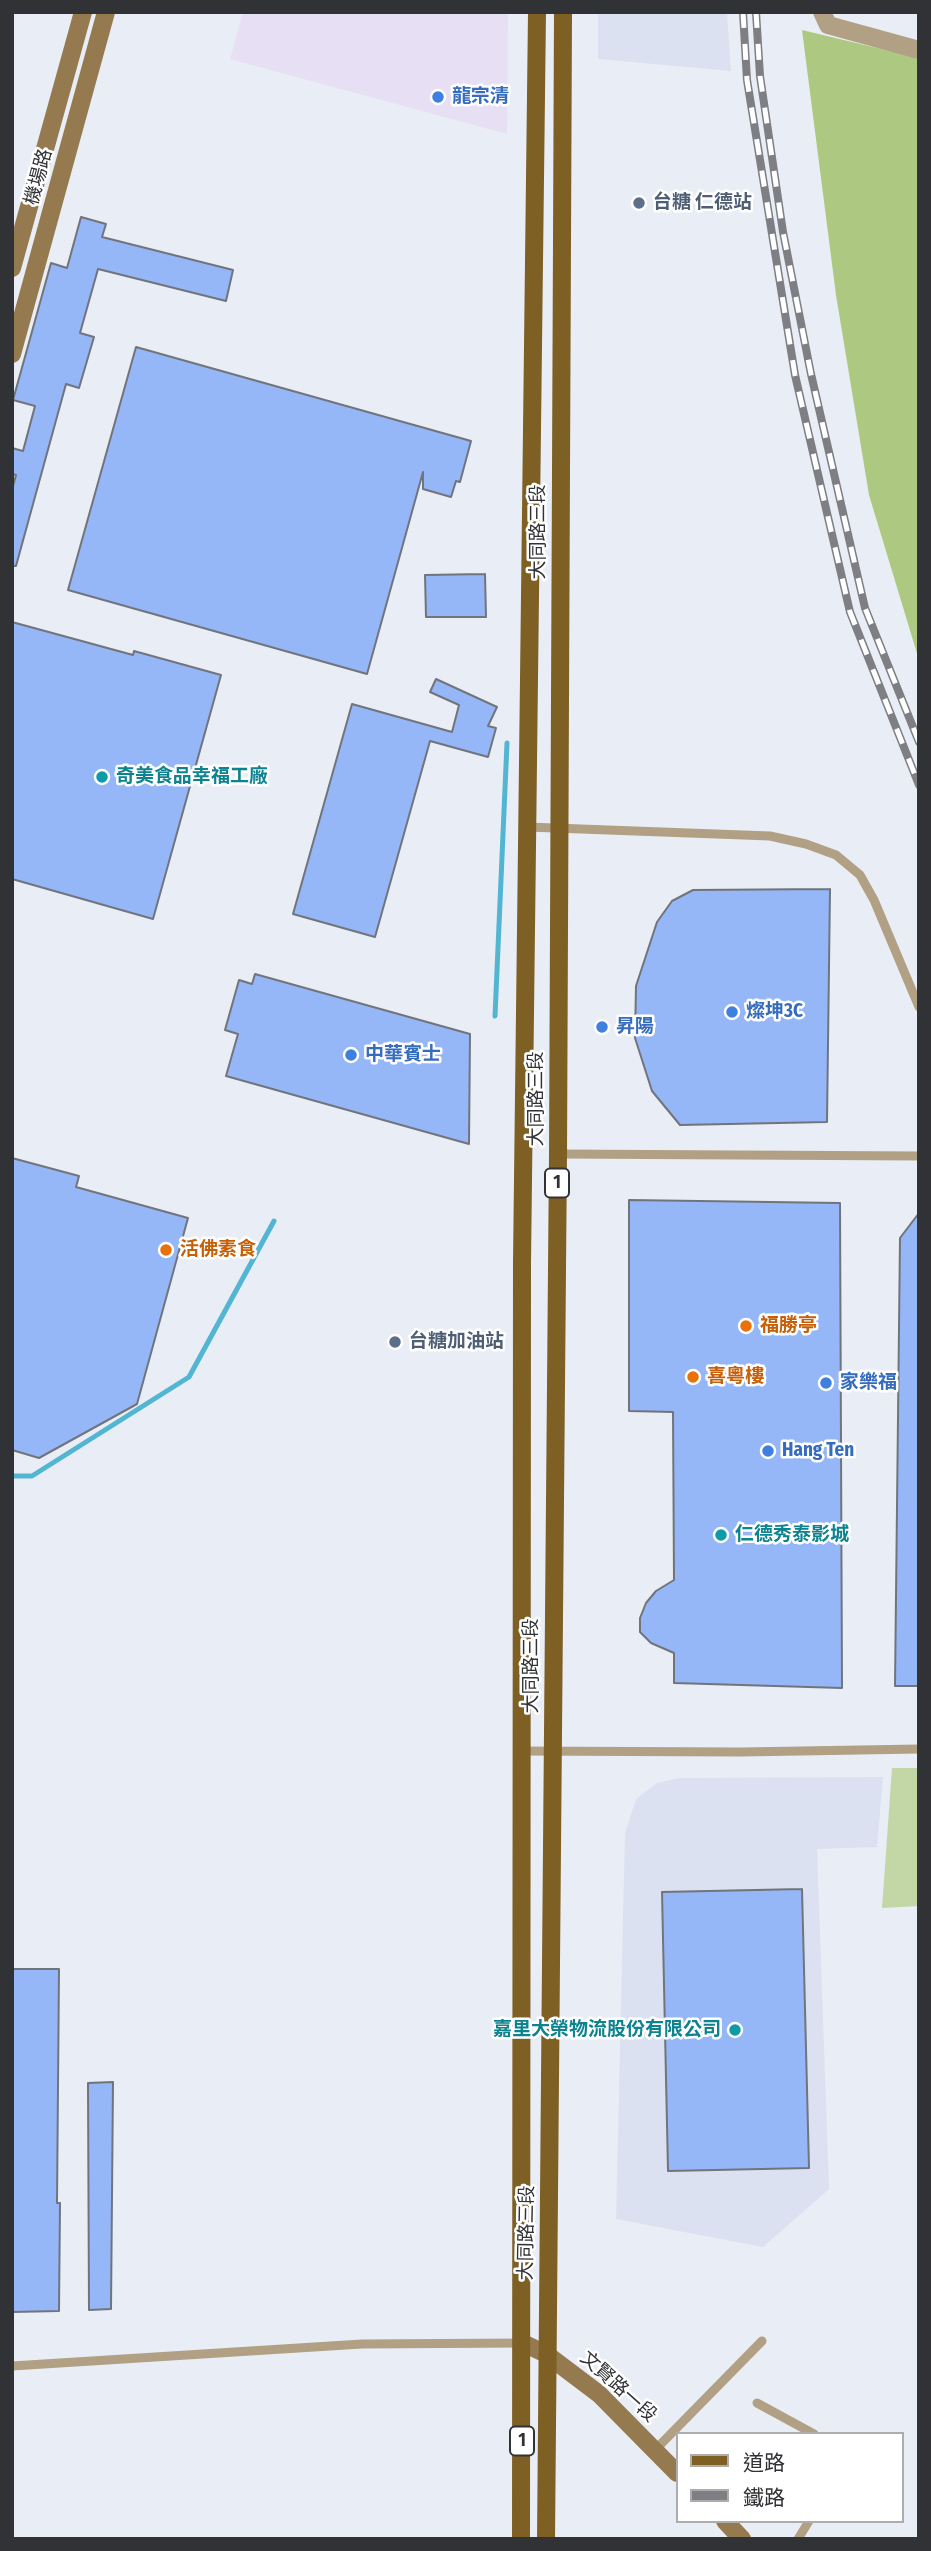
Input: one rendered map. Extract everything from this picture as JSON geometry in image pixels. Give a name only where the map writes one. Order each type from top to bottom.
[{"type":"main road","name":"大同路三段","points":[[523,2343],[520,1751],[522,1262],[537,12]]},
{"type":"main road","name":"大同路三段","points":[[547,2354],[558,1154],[563,12]]},
{"type":"main road","name":"1","points":[[521,2539],[523,2343]]},
{"type":"main road","name":"1","points":[[546,2539],[547,2354]]},
{"type":"street","name":"機場路","points":[[12,268],[83,12]]},
{"type":"street","name":"機場路","points":[[12,354],[106,12]]},
{"type":"street","points":[[822,12],[828,25],[919,50]]},
{"type":"street","name":"文賢路一段","points":[[523,2343],[547,2354],[599,2394],[676,2472]]},
{"type":"street","points":[[727,2523],[742,2539]]},
{"type":"lane","points":[[527,827],[770,836],[806,844],[836,855],[860,875],[874,900],[919,1007]]},
{"type":"lane","points":[[558,1154],[919,1156]]},
{"type":"lane","points":[[520,1751],[741,1752],[919,1749]]},
{"type":"lane","points":[[654,2450],[762,2341]]},
{"type":"lane","points":[[12,2366],[362,2344],[523,2343]]},
{"type":"lane","points":[[757,2403],[810,2432]]},
{"type":"lane","points":[[798,2539],[808,2523]]},
{"type":"shaded area","name":"龍宗清","points":[[243,12],[508,12],[507,134],[230,59]]},
{"type":"shaded area","points":[[598,12],[727,12],[731,71],[598,59]]},
{"type":"shaded area","points":[[883,1777],[877,1847],[817,1849],[829,2189],[763,2247],[616,2219],[625,1833],[636,1799],[657,1783],[679,1778]]},
{"type":"green space","points":[[802,30],[919,58],[919,660],[869,495],[836,295]]},
{"type":"green space","points":[[892,1768],[919,1768],[919,1906],[882,1908]]},
{"type":"building","points":[[81,217],[106,224],[102,237],[233,270],[226,301],[98,269],[80,333],[94,337],[79,388],[66,384],[16,566],[12,566],[12,490],[16,475],[12,474],[12,448],[23,451],[35,406],[13,400],[51,263],[67,268]]},
{"type":"building","points":[[136,347],[471,441],[460,482],[456,481],[451,497],[423,489],[423,472],[367,674],[68,590]]},
{"type":"building","points":[[485,574],[486,617],[426,617],[425,575]]},
{"type":"building","name":"奇美食品幸福工廠","points":[[12,622],[133,655],[134,651],[221,675],[153,919],[12,879]]},
{"type":"building","points":[[436,679],[497,707],[488,726],[496,728],[488,757],[430,741],[375,937],[293,914],[352,704],[452,732],[459,705],[430,692]]},
{"type":"building","name":"燦坤3C","points":[[830,889],[827,1122],[680,1125],[652,1091],[635,1038],[636,986],[657,922],[672,901],[693,890]]},
{"type":"building","name":"中華賓士","points":[[255,974],[470,1034],[469,1144],[226,1076],[238,1034],[225,1030],[239,980],[252,984]]},
{"type":"building","points":[[12,1158],[79,1176],[76,1187],[188,1218],[137,1404],[39,1458],[12,1450]]},
{"type":"building","points":[[629,1200],[840,1203],[842,1688],[674,1683],[674,1653],[651,1643],[640,1632],[640,1618],[646,1603],[656,1591],[674,1580],[673,1412],[629,1411]]},
{"type":"building","points":[[919,1213],[919,1686],[895,1686],[900,1238]]},
{"type":"building","name":"嘉里大榮物流股份有限公司","points":[[802,1889],[809,2168],[668,2171],[662,1892]]},
{"type":"building","points":[[12,1969],[59,1969],[59,2311],[12,2312]]},
{"type":"building","points":[[113,2082],[111,2309],[89,2310],[88,2083]]},
{"type":"waterway","points":[[495,1016],[507,743]]},
{"type":"waterway","points":[[12,1476],[32,1476],[189,1377],[274,1221]]},
{"type":"railway","points":[[743,12],[747,80],[795,375],[850,612],[919,785]]},
{"type":"railway","points":[[756,12],[760,76],[783,232],[811,374],[865,608],[919,742]]},
{"type":"place","name":"龍宗清","points":[[438,97]]},
{"type":"place","name":"台糖 仁德站","points":[[639,203]]},
{"type":"place","name":"奇美食品幸福工廠","points":[[102,777]]},
{"type":"place","name":"燦坤3C","points":[[732,1012]]},
{"type":"place","name":"昇陽","points":[[602,1027]]},
{"type":"place","name":"中華賓士","points":[[351,1055]]},
{"type":"place","name":"活佛素食","points":[[166,1250]]},
{"type":"place","name":"福勝亭","points":[[746,1326]]},
{"type":"place","name":"台糖加油站","points":[[395,1342]]},
{"type":"place","name":"喜粵樓","points":[[693,1377]]},
{"type":"place","name":"家樂福","points":[[826,1383]]},
{"type":"place","name":"Hang Ten","points":[[768,1451]]},
{"type":"place","name":"仁德秀泰影城","points":[[721,1535]]},
{"type":"place","name":"嘉里大榮物流股份有限公司","points":[[735,2030]]}]
